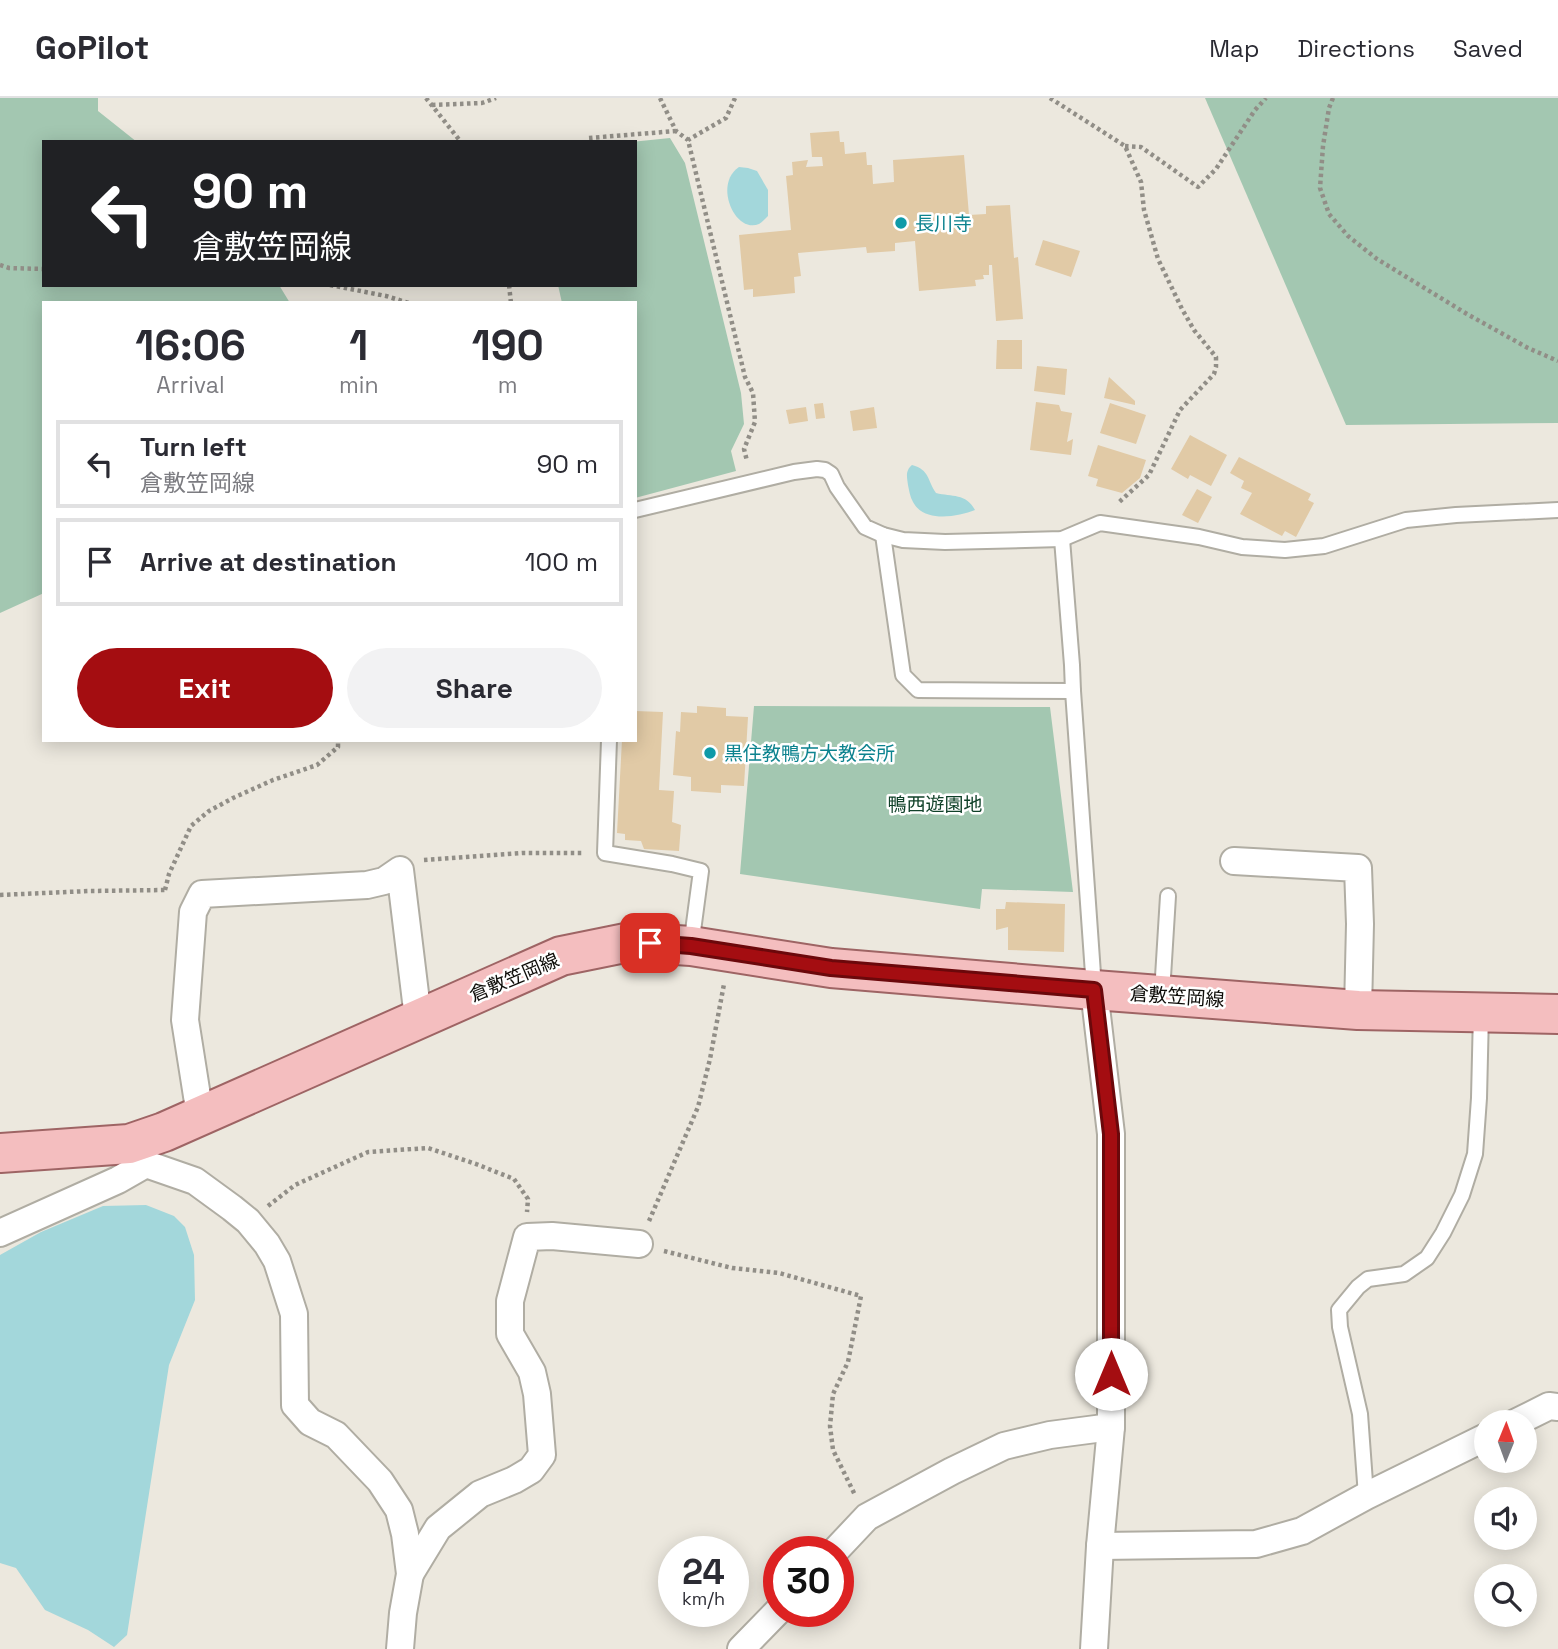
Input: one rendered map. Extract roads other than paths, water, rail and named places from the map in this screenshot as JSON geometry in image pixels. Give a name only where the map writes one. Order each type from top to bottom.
[{"type":"main road","name":"倉敷笠岡線","points":[[0,1153],[138,1154],[164,1132],[200,1115],[561,956],[631,942],[691,946],[831,968],[1094,990],[1357,1010],[1558,1014]]},
{"type":"street","points":[[1234,861],[1358,868],[1360,924],[1357,1010]]},
{"type":"street","points":[[200,1115],[185,1020],[193,912],[202,894],[368,886],[384,881],[400,870],[418,1018]]},
{"type":"street","points":[[1094,990],[1111,1134],[1111,1427],[1094,1649]]},
{"type":"street","points":[[0,1233],[118,1180],[138,1154],[195,1181],[248,1221],[277,1261],[295,1314],[295,1405],[310,1422],[336,1436],[380,1481],[399,1510],[410,1574],[402,1613],[400,1649]]},
{"type":"street","points":[[410,1574],[438,1528],[480,1494],[531,1470],[542,1455],[537,1394],[532,1372],[510,1334],[510,1301],[527,1237],[552,1236],[639,1244]]},
{"type":"street","points":[[1537,1412],[1549,1406],[1558,1407]]},
{"type":"street","points":[[849,1536],[867,1517],[1004,1446],[1111,1427]]},
{"type":"street","points":[[1100,1546],[1256,1544],[1302,1531],[1474,1443]]},
{"type":"street","points":[[741,1649],[763,1626]]},
{"type":"lane","points":[[637,510],[794,472],[817,469],[831,474],[836,487],[865,527],[903,540],[945,542],[1062,539],[1100,523],[1199,537],[1242,547],[1285,550],[1324,546],[1406,520],[1558,510]]},
{"type":"lane","points":[[883,535],[903,675],[918,690],[1073,691]]},
{"type":"lane","points":[[1062,539],[1094,990]]},
{"type":"lane","points":[[609,742],[605,853],[701,871],[691,946]]},
{"type":"lane","points":[[1162,995],[1168,897]]},
{"type":"lane","points":[[1366,1496],[1360,1414],[1340,1327],[1339,1310],[1368,1279],[1404,1274],[1427,1258],[1462,1195],[1475,1154],[1482,1012]]},
{"type":"water","points":[[739,167],[757,171],[768,190],[768,216],[759,224],[742,222],[730,206],[728,184],[731,175]]},
{"type":"water","points":[[912,465],[925,473],[936,493],[963,498],[975,510],[959,515],[933,516],[918,509],[908,485],[907,472]]},
{"type":"water","points":[[146,1205],[174,1216],[185,1227],[194,1255],[195,1300],[169,1365],[127,1635],[114,1647],[88,1630],[45,1610],[16,1568],[0,1563],[0,1255],[41,1232],[103,1206]]},
{"type":"place","name":"長川寺","points":[[901,223]]},
{"type":"place","name":"黒住教鴨方大教会所","points":[[710,753]]},
{"type":"park label","name":"鴨西遊園地","points":[[935,804]]}]
